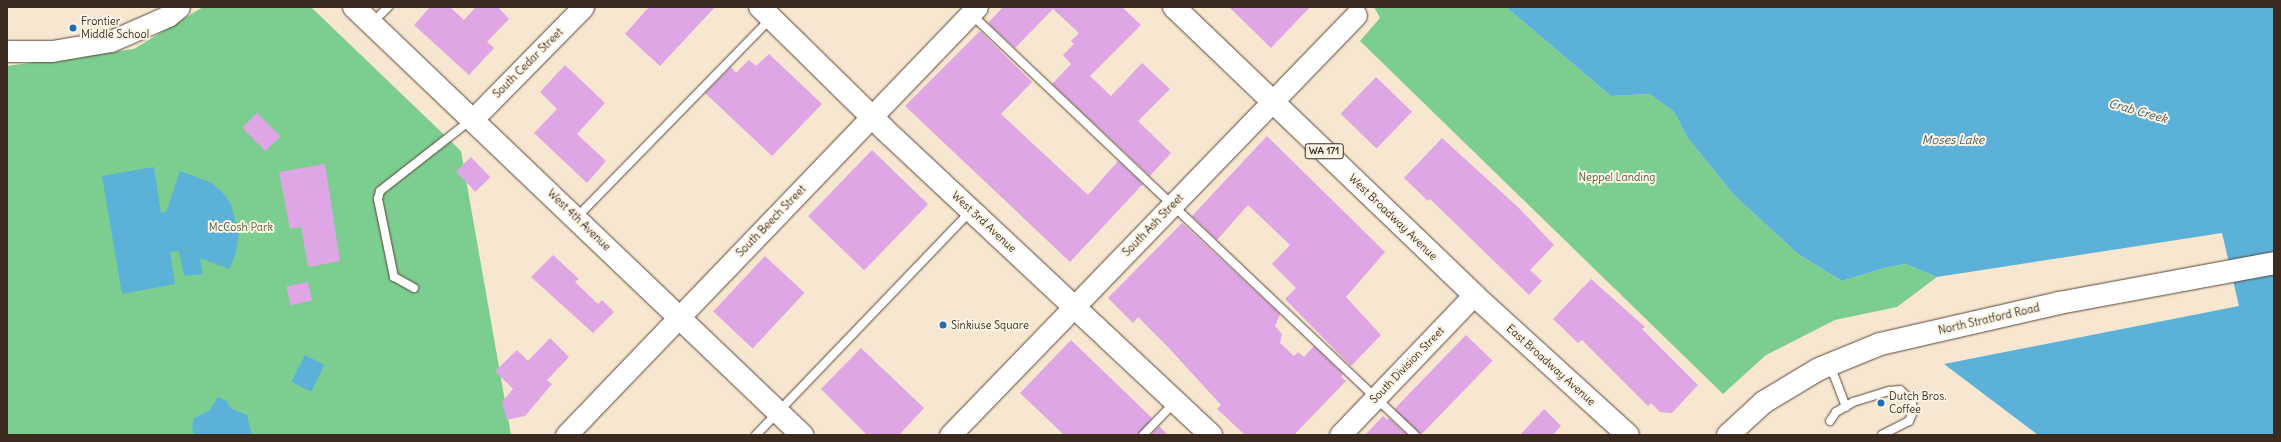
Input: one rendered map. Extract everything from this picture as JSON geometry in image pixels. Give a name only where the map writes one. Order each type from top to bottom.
[{"type":"main road","name":"West 4th Avenue","points":[[354,7],[474,119],[802,435]]},
{"type":"main road","name":"West Broadway Avenue","points":[[1174,7],[1474,295]]},
{"type":"main road","name":"West 3rd Avenue","points":[[765,13],[871,117],[1075,306],[1211,435]]},
{"type":"main road","name":"North Stratford Road","points":[[1728,435],[1764,402],[1830,365],[1880,344],[2059,303],[2274,263]]},
{"type":"main road","name":"East Broadway Avenue","points":[[1474,295],[1628,435]]},
{"type":"street","points":[[7,51],[52,51],[111,41],[168,16],[179,7]]},
{"type":"street","name":"South Cedar Street","points":[[474,119],[584,7]]},
{"type":"street","name":"South Beech Street","points":[[566,435],[871,117],[970,9]]},
{"type":"street","name":"South Ash Street","points":[[950,435],[1273,102],[1356,14]]},
{"type":"street","name":"South Division Street","points":[[1340,435],[1474,295]]},
{"type":"lane","points":[[372,24],[388,7]]},
{"type":"lane","points":[[970,9],[1172,206],[1415,435]]},
{"type":"lane","points":[[576,218],[765,13]]},
{"type":"lane","points":[[414,288],[394,278],[378,199],[380,191],[474,119]]},
{"type":"lane","points":[[756,435],[972,211]]},
{"type":"lane","points":[[1830,365],[1846,407]]},
{"type":"lane","points":[[1830,421],[1836,412],[1846,407],[1889,390],[1900,390],[1912,400],[1913,412],[1909,421],[1882,435]]},
{"type":"lane","points":[[1143,435],[1175,401]]},
{"type":"green space","name":"McCosh Park","points":[[203,7],[311,7],[461,151],[511,435],[7,435],[7,66],[134,49]]},
{"type":"green space","name":"Neppel Landing","points":[[1374,7],[1506,7],[1611,96],[1650,94],[1674,112],[1687,137],[1734,195],[1798,254],[1842,281],[1888,267],[1906,264],[1937,277],[1897,307],[1835,320],[1766,355],[1723,394],[1360,41],[1380,18]]},
{"type":"water","name":"Moses Lake","points":[[1506,7],[2274,7],[2274,435],[2038,435],[1944,364],[2239,306],[2222,233],[1937,277],[1906,264],[1888,267],[1842,281],[1798,254],[1734,195],[1687,137],[1674,112],[1650,94],[1611,96]]},
{"type":"water","points":[[154,167],[161,213],[166,212],[180,171],[212,183],[223,193],[231,204],[239,234],[235,256],[229,269],[200,258],[203,274],[184,276],[179,251],[170,252],[175,284],[122,294],[102,176]]},
{"type":"water","points":[[305,355],[325,365],[311,392],[291,382]]},
{"type":"water","points":[[218,397],[227,401],[230,408],[247,415],[252,435],[194,435],[192,427],[194,418],[209,411]]},
{"type":"building","points":[[430,7],[450,7],[464,20],[476,7],[498,7],[509,19],[487,42],[494,48],[469,75],[414,25]]},
{"type":"building","points":[[649,7],[715,7],[660,66],[625,34]]},
{"type":"building","points":[[1003,7],[1122,7],[1141,25],[1090,76],[1111,96],[1142,63],[1170,89],[1138,121],[1171,153],[1150,176],[1052,84],[1071,64],[1063,55],[1074,44],[1071,41],[1079,33],[1053,9],[1015,48],[988,23]]},
{"type":"building","points":[[1229,7],[1310,7],[1271,48]]},
{"type":"building","points":[[980,31],[1032,82],[1001,114],[1088,195],[1118,161],[1143,184],[1070,262],[905,106]]},
{"type":"building","points":[[769,54],[822,104],[772,156],[705,93],[731,67],[736,73],[749,60],[756,66]]},
{"type":"building","points":[[565,65],[605,103],[577,134],[606,161],[587,183],[534,133],[557,109],[540,92]]},
{"type":"building","points":[[1376,77],[1412,112],[1377,148],[1341,114]]},
{"type":"building","points":[[257,113],[280,136],[265,151],[242,128]]},
{"type":"building","points":[[1267,136],[1385,252],[1346,297],[1381,335],[1351,366],[1285,299],[1296,288],[1272,264],[1290,245],[1248,205],[1217,240],[1192,216]]},
{"type":"building","points":[[1442,138],[1520,209],[1554,245],[1530,270],[1542,281],[1529,295],[1430,199],[1428,201],[1404,178]]},
{"type":"building","points":[[872,150],[928,204],[864,270],[808,216]]},
{"type":"building","points":[[471,157],[490,177],[475,192],[456,172]]},
{"type":"building","points":[[325,164],[340,261],[308,267],[301,227],[290,229],[279,172]]},
{"type":"building","points":[[1182,223],[1280,314],[1275,326],[1282,334],[1280,343],[1294,356],[1298,352],[1304,357],[1314,346],[1343,374],[1341,377],[1346,381],[1294,435],[1245,435],[1217,409],[1221,405],[1138,317],[1133,323],[1108,298]]},
{"type":"building","points":[[553,255],[579,279],[575,282],[598,304],[602,300],[614,312],[593,333],[531,277]]},
{"type":"building","points":[[765,256],[804,293],[753,348],[713,312]]},
{"type":"building","points":[[1591,279],[1645,327],[1642,329],[1698,385],[1672,413],[1660,412],[1651,403],[1648,406],[1582,340],[1578,343],[1553,319]]},
{"type":"building","points":[[308,282],[312,301],[290,305],[286,287]]},
{"type":"building","points":[[1466,335],[1493,361],[1421,435],[1394,409]]},
{"type":"building","points":[[550,338],[569,357],[547,380],[552,384],[525,416],[507,420],[502,402],[513,389],[495,371],[517,350],[528,361]]},
{"type":"building","points":[[1071,340],[1152,418],[1138,435],[1064,435],[1020,393]]},
{"type":"building","points":[[861,348],[924,408],[899,435],[867,435],[821,389]]},
{"type":"building","points":[[1544,409],[1561,426],[1553,435],[1520,435]]},
{"type":"building","points":[[1383,416],[1387,420],[1389,418],[1407,435],[1365,435]]},
{"type":"building","points":[[1159,426],[1168,435],[1151,435]]},
{"type":"place","name":"Frontier Middle School","points":[[73,28]]},
{"type":"place","name":"Sinkiuse Square","points":[[943,325]]},
{"type":"place","name":"Dutch Bros. Coffee","points":[[1881,403]]},
{"type":"water label","name":"Crab Creek","points":[[2138,111]]}]
